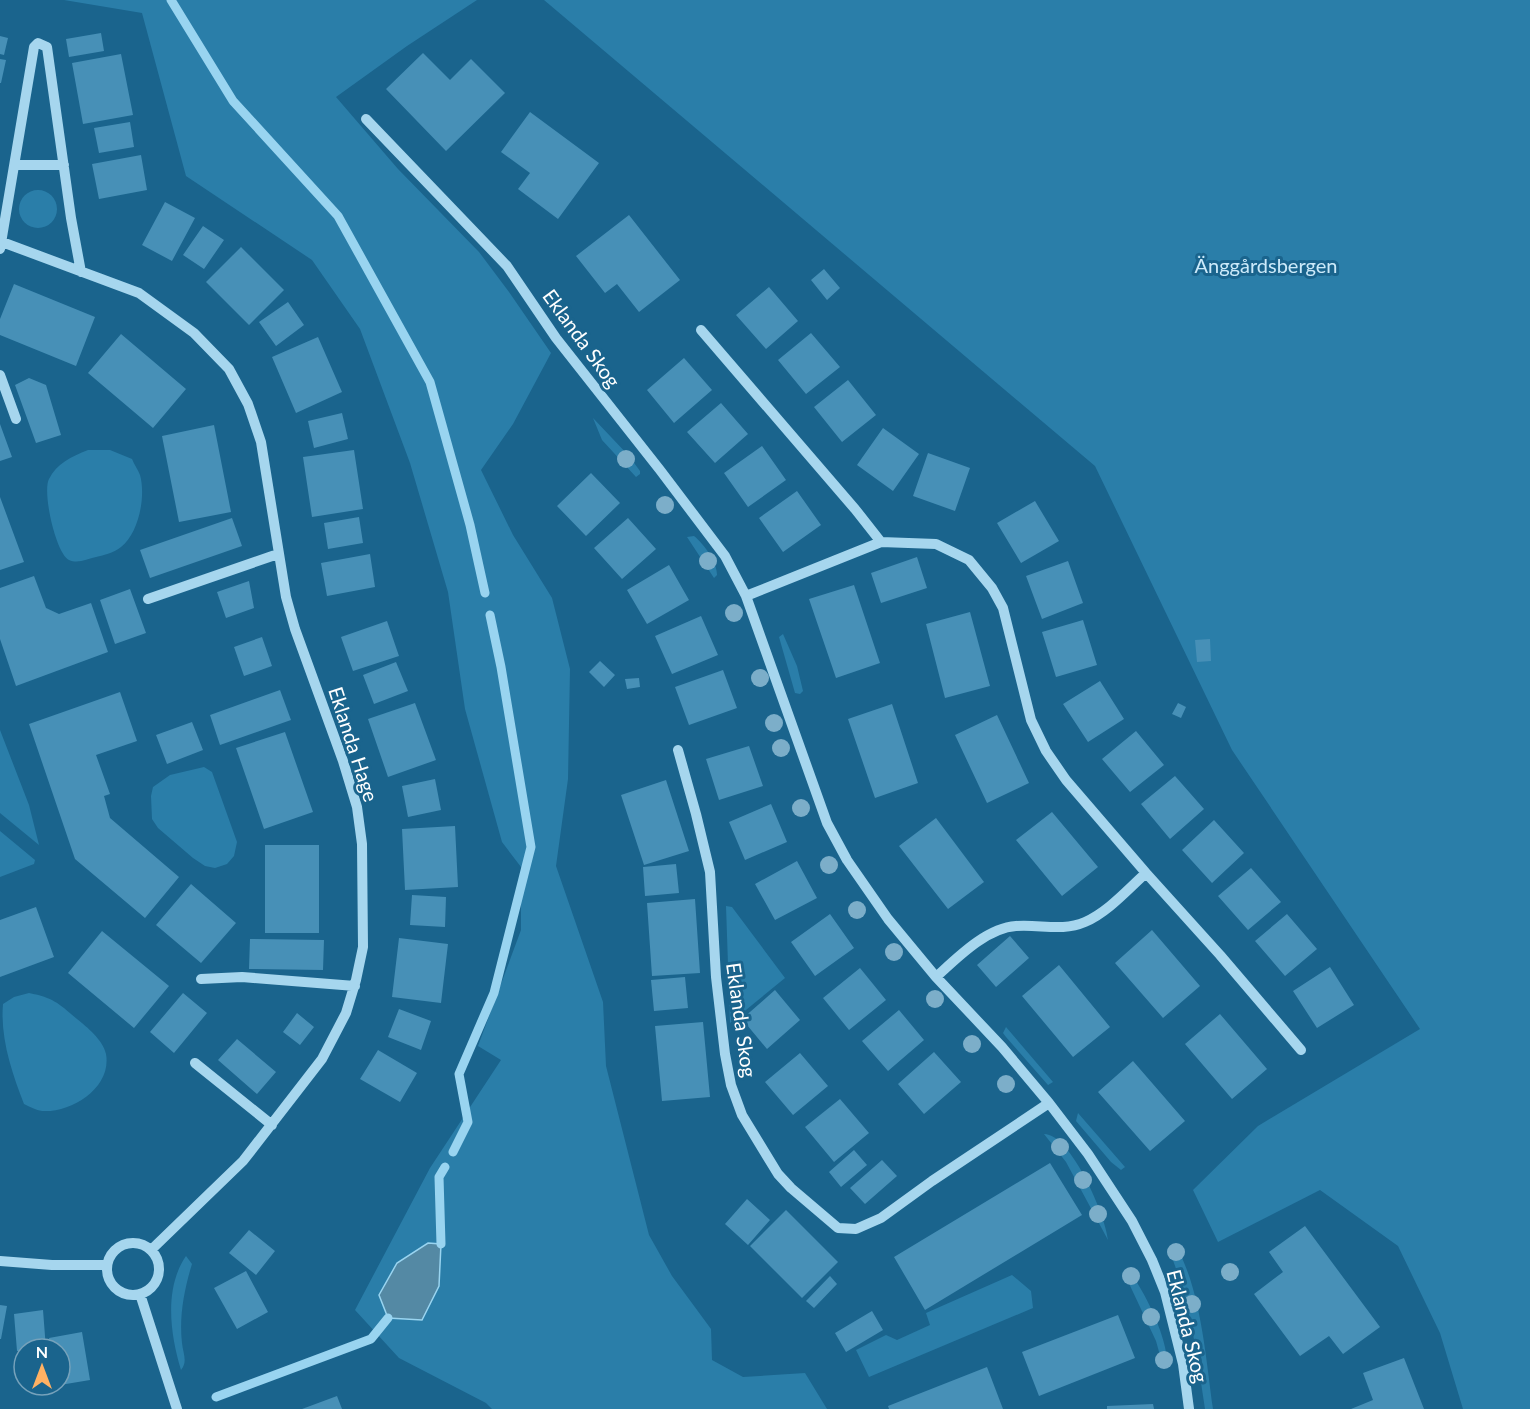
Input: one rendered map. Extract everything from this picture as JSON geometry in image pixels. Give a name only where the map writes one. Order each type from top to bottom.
[{"type":"street","name":"Eklanda Hage","points":[[81,272],[71,218],[47,47],[38,43],[34,47],[1,246],[139,293],[195,333],[229,369],[248,404],[261,442],[286,597],[295,629],[343,761],[357,807],[362,844],[363,947],[355,986],[346,1013],[322,1059],[243,1161],[151,1250]]},
{"type":"street","name":"Eklanda Skog","points":[[366,119],[507,266],[556,338],[725,556],[746,596],[827,823],[847,860],[888,919],[936,977],[1002,1047],[1049,1103],[1088,1154],[1131,1221],[1158,1273],[1165,1292],[1190,1409]]},
{"type":"street","points":[[15,165],[64,165]]},
{"type":"street","points":[[701,330],[881,542]]},
{"type":"street","points":[[0,375],[16,419]]},
{"type":"street","points":[[746,596],[881,542],[936,544],[969,560],[992,588],[1003,608],[1031,720],[1046,751],[1066,780],[1301,1050]]},
{"type":"street","points":[[148,599],[278,554]]},
{"type":"street","name":"Eklanda Skog","points":[[678,750],[710,872],[716,977],[731,1085],[742,1115],[778,1174],[791,1188],[838,1228],[856,1229],[881,1218],[1049,1103]]},
{"type":"street","points":[[936,977],[978,941],[1001,930],[1016,926],[1062,928],[1082,923],[1099,915],[1146,873]]},
{"type":"street","points":[[201,979],[242,977],[355,986]]},
{"type":"street","points":[[195,1063],[272,1125]]},
{"type":"street","points":[[136,1243],[151,1250],[159,1263],[158,1279],[147,1291],[140,1294],[125,1294],[118,1291],[109,1280],[107,1265],[114,1250],[136,1243]]},
{"type":"street","points":[[0,1261],[52,1265],[107,1265]]},
{"type":"street","points":[[140,1294],[177,1409]]},
{"type":"green space","points":[[64,0],[477,0],[336,97],[398,169],[479,252],[551,353],[513,424],[481,470],[513,535],[552,598],[570,669],[568,779],[556,866],[603,1002],[606,1066],[649,1235],[672,1276],[711,1329],[712,1360],[743,1377],[805,1373],[827,1409],[492,1409],[486,1403],[399,1358],[355,1310],[430,1168],[501,1060],[478,1046],[521,930],[521,867],[502,842],[465,709],[448,592],[410,463],[360,329],[312,260],[186,176],[142,13]]},
{"type":"green space","name":"Änggårdsbergen","points":[[544,0],[1530,0],[1530,1409],[1463,1409],[1440,1333],[1398,1246],[1320,1190],[1218,1242],[1193,1190],[1258,1126],[1420,1029],[1232,750],[1095,466]]},
{"type":"green space","points":[[38,190],[51,196],[57,209],[51,222],[38,228],[25,222],[19,209],[25,196]]},
{"type":"green space","points":[[593,418],[629,456],[640,474],[636,477],[602,440]]},
{"type":"green space","points":[[88,450],[110,450],[132,459],[142,484],[141,503],[137,524],[121,547],[106,555],[76,562],[69,560],[59,547],[49,509],[47,486],[52,473],[60,465]]},
{"type":"green space","points":[[694,536],[706,548],[712,559],[717,575],[714,578],[687,537]]},
{"type":"green space","points":[[783,634],[797,666],[803,691],[800,694],[795,693],[779,637]]},
{"type":"green space","points":[[0,730],[29,805],[39,845],[0,813]]},
{"type":"green space","points":[[204,767],[212,772],[237,842],[234,856],[227,864],[215,868],[205,866],[193,858],[158,828],[152,819],[153,787],[170,775]]},
{"type":"green space","points":[[0,831],[35,860],[34,864],[0,877]]},
{"type":"green space","points":[[726,906],[732,907],[785,978],[730,1023]]},
{"type":"green space","points":[[29,993],[50,999],[65,1009],[94,1034],[106,1054],[103,1077],[96,1087],[88,1096],[66,1108],[42,1111],[24,1104],[11,1068],[3,1030],[3,1004],[14,997]]},
{"type":"green space","points":[[1006,1027],[1053,1082],[1048,1085],[1006,1037],[1003,1033]]},
{"type":"green space","points":[[1078,1113],[1125,1167],[1121,1170],[1111,1162],[1076,1121]]},
{"type":"green space","points":[[1044,1134],[1054,1138],[1065,1147],[1076,1161],[1101,1213],[1108,1240],[1066,1162]]},
{"type":"green space","points":[[1172,1245],[1176,1246],[1184,1264],[1197,1304],[1213,1409],[1205,1409],[1188,1308],[1169,1250]]},
{"type":"green space","points":[[186,1256],[192,1264],[182,1313],[181,1333],[185,1361],[181,1370],[174,1342],[171,1312],[174,1282]]},
{"type":"green space","points":[[1129,1271],[1153,1312],[1167,1358],[1161,1359],[1156,1341],[1125,1275]]},
{"type":"green space","points":[[1012,1275],[1031,1291],[1033,1308],[869,1377],[856,1350],[886,1335],[897,1340],[930,1325],[926,1313]]},
{"type":"shaded area","points":[[428,1243],[441,1244],[439,1286],[422,1320],[388,1318],[379,1295],[397,1263]]},
{"type":"building","points":[[101,33],[104,51],[69,57],[66,39]]},
{"type":"building","points":[[0,36],[8,38],[4,55],[0,54]]},
{"type":"building","points":[[423,53],[450,80],[471,59],[505,93],[446,151],[386,89]]},
{"type":"building","points":[[121,54],[133,115],[83,124],[72,63]]},
{"type":"building","points":[[0,59],[6,60],[1,83],[0,83]]},
{"type":"building","points":[[530,112],[599,163],[558,219],[518,189],[530,173],[501,152]]},
{"type":"building","points":[[130,122],[134,147],[99,153],[94,128]]},
{"type":"building","points":[[141,155],[147,190],[99,199],[92,164]]},
{"type":"building","points":[[165,202],[195,218],[172,261],[142,245]]},
{"type":"building","points":[[629,215],[680,280],[639,312],[617,284],[605,293],[576,256]]},
{"type":"building","points":[[203,226],[224,240],[204,269],[183,255]]},
{"type":"building","points":[[241,247],[284,290],[249,325],[206,282]]},
{"type":"building","points":[[824,269],[840,288],[827,300],[811,280]]},
{"type":"building","points":[[14,284],[95,317],[76,366],[0,335],[0,319]]},
{"type":"building","points":[[769,287],[798,321],[766,349],[736,315]]},
{"type":"building","points":[[288,302],[304,325],[276,346],[259,322]]},
{"type":"building","points":[[811,333],[840,367],[806,394],[778,360]]},
{"type":"building","points":[[121,334],[186,389],[153,428],[88,373]]},
{"type":"building","points":[[318,337],[342,392],[296,413],[272,357]]},
{"type":"building","points":[[684,358],[712,390],[674,423],[647,390]]},
{"type":"building","points":[[29,378],[46,385],[61,435],[36,443],[15,385]]},
{"type":"building","points":[[848,380],[876,415],[842,442],[814,407]]},
{"type":"building","points":[[721,403],[748,434],[715,463],[687,432]]},
{"type":"building","points":[[342,413],[348,439],[314,448],[308,421]]},
{"type":"building","points":[[0,424],[12,457],[0,461]]},
{"type":"building","points":[[214,425],[231,512],[179,522],[162,436]]},
{"type":"building","points":[[883,428],[919,454],[893,491],[857,465]]},
{"type":"building","points":[[762,446],[786,480],[748,507],[724,473]]},
{"type":"building","points":[[354,450],[363,509],[312,517],[303,457]]},
{"type":"building","points":[[928,453],[970,468],[955,511],[913,496]]},
{"type":"building","points":[[591,473],[620,503],[586,536],[557,506]]},
{"type":"building","points":[[797,491],[821,525],[783,552],[759,518]]},
{"type":"building","points":[[0,497],[24,562],[0,570]]},
{"type":"building","points":[[1035,501],[1059,541],[1021,563],[997,523]]},
{"type":"building","points":[[359,517],[363,543],[328,549],[324,523]]},
{"type":"building","points":[[232,518],[242,546],[150,578],[140,550]]},
{"type":"building","points":[[628,518],[656,549],[622,579],[594,548]]},
{"type":"building","points":[[370,554],[375,587],[327,596],[321,563]]},
{"type":"building","points":[[917,557],[927,588],[881,603],[871,573]]},
{"type":"building","points":[[1068,561],[1083,603],[1042,619],[1026,576]]},
{"type":"building","points":[[669,565],[689,600],[647,624],[627,590]]},
{"type":"building","points":[[34,576],[46,608],[59,614],[91,603],[108,652],[16,686],[0,639],[0,588]]},
{"type":"building","points":[[249,581],[254,608],[226,618],[217,592]]},
{"type":"building","points":[[854,585],[880,663],[836,678],[809,599]]},
{"type":"building","points":[[130,589],[146,633],[115,644],[100,600]]},
{"type":"building","points":[[970,612],[990,686],[945,698],[926,624]]},
{"type":"building","points":[[701,616],[718,655],[672,674],[655,636]]},
{"type":"building","points":[[1083,620],[1097,665],[1056,677],[1042,632]]},
{"type":"building","points":[[387,621],[399,656],[353,671],[341,637]]},
{"type":"building","points":[[262,637],[272,666],[244,676],[234,647]]},
{"type":"building","points":[[1210,639],[1211,661],[1197,662],[1195,640]]},
{"type":"building","points":[[600,661],[615,675],[604,687],[589,672]]},
{"type":"building","points":[[396,662],[408,691],[374,704],[363,675]]},
{"type":"building","points":[[723,670],[737,708],[689,725],[675,687]]},
{"type":"building","points":[[639,678],[640,687],[627,689],[625,679]]},
{"type":"building","points":[[1100,681],[1124,719],[1088,742],[1063,704]]},
{"type":"building","points":[[280,690],[291,720],[220,745],[210,715]]},
{"type":"building","points":[[120,692],[137,741],[96,755],[110,794],[104,796],[110,818],[179,877],[145,918],[75,859],[29,724]]},
{"type":"building","points":[[415,703],[436,760],[388,777],[368,719]]},
{"type":"building","points":[[1178,703],[1186,707],[1181,718],[1172,714]]},
{"type":"building","points":[[892,704],[918,783],[875,798],[848,719]]},
{"type":"building","points":[[997,715],[1029,783],[987,803],[955,735]]},
{"type":"building","points":[[192,722],[203,750],[167,764],[156,735]]},
{"type":"building","points":[[1136,731],[1164,765],[1130,792],[1102,759]]},
{"type":"building","points":[[285,732],[313,812],[264,829],[236,748]]},
{"type":"building","points":[[749,746],[763,786],[719,800],[706,759]]},
{"type":"building","points":[[1175,776],[1204,809],[1170,839],[1141,804]]},
{"type":"building","points":[[435,779],[441,810],[408,817],[402,786]]},
{"type":"building","points":[[666,780],[689,851],[644,865],[621,795]]},
{"type":"building","points":[[771,804],[787,842],[745,860],[729,822]]},
{"type":"building","points":[[1052,812],[1098,867],[1062,896],[1016,840]]},
{"type":"building","points":[[936,818],[984,882],[948,909],[899,846]]},
{"type":"building","points":[[1214,820],[1244,853],[1212,883],[1182,850]]},
{"type":"building","points":[[455,826],[458,887],[405,890],[402,829]]},
{"type":"building","points":[[265,845],[319,845],[319,933],[265,933]]},
{"type":"building","points":[[797,861],[817,898],[775,920],[755,884]]},
{"type":"building","points":[[676,864],[679,893],[645,896],[643,867]]},
{"type":"building","points":[[1251,868],[1281,902],[1248,930],[1218,896]]},
{"type":"building","points":[[191,884],[236,923],[201,963],[156,925]]},
{"type":"building","points":[[412,895],[446,897],[445,927],[410,925]]},
{"type":"building","points":[[695,899],[700,973],[652,976],[647,903]]},
{"type":"building","points":[[36,907],[54,957],[0,977],[0,920]]},
{"type":"building","points":[[830,914],[854,948],[815,976],[791,942]]},
{"type":"building","points":[[1287,914],[1317,949],[1285,976],[1255,941]]},
{"type":"building","points":[[1152,930],[1200,986],[1163,1018],[1115,963]]},
{"type":"building","points":[[102,931],[169,986],[134,1028],[68,973]]},
{"type":"building","points":[[1010,936],[1029,958],[996,987],[977,965]]},
{"type":"building","points":[[399,938],[448,944],[441,1003],[392,997]]},
{"type":"building","points":[[250,939],[324,940],[323,970],[249,969]]},
{"type":"building","points":[[1059,965],[1110,1027],[1073,1057],[1022,996]]},
{"type":"building","points":[[1330,967],[1354,1005],[1317,1028],[1293,991]]},
{"type":"building","points":[[860,968],[886,1000],[849,1030],[823,998]]},
{"type":"building","points":[[685,977],[688,1008],[654,1011],[651,980]]},
{"type":"building","points":[[775,990],[800,1020],[767,1049],[742,1019]]},
{"type":"building","points":[[183,993],[207,1013],[174,1053],[150,1032]]},
{"type":"building","points":[[399,1009],[431,1021],[421,1050],[388,1037]]},
{"type":"building","points":[[899,1010],[924,1040],[888,1071],[862,1041]]},
{"type":"building","points":[[297,1013],[314,1027],[300,1045],[283,1032]]},
{"type":"building","points":[[1220,1014],[1267,1069],[1232,1099],[1185,1044]]},
{"type":"building","points":[[703,1022],[710,1097],[662,1101],[655,1026]]},
{"type":"building","points":[[237,1039],[276,1072],[257,1094],[218,1060]]},
{"type":"building","points":[[378,1050],[417,1073],[400,1102],[360,1079]]},
{"type":"building","points":[[934,1052],[961,1082],[924,1114],[898,1084]]},
{"type":"building","points":[[800,1053],[828,1086],[793,1115],[765,1082]]},
{"type":"building","points":[[1133,1061],[1185,1121],[1150,1151],[1098,1092]]},
{"type":"building","points":[[840,1099],[869,1133],[834,1162],[805,1127]]},
{"type":"building","points":[[854,1150],[867,1165],[841,1187],[829,1172]]},
{"type":"building","points":[[882,1160],[897,1176],[865,1204],[850,1188]]},
{"type":"building","points":[[1050,1163],[1082,1215],[925,1310],[894,1257]]},
{"type":"building","points":[[747,1199],[770,1220],[748,1245],[725,1224]]},
{"type":"building","points":[[786,1210],[838,1262],[802,1298],[750,1246]]},
{"type":"building","points":[[1305,1226],[1380,1327],[1343,1354],[1329,1336],[1300,1356],[1254,1294],[1283,1272],[1269,1252]]},
{"type":"building","points":[[249,1230],[275,1251],[256,1275],[229,1253]]},
{"type":"building","points":[[246,1271],[268,1312],[237,1329],[214,1288]]},
{"type":"building","points":[[830,1276],[837,1284],[814,1308],[806,1301]]},
{"type":"building","points":[[0,1305],[7,1306],[1,1339],[0,1339]]},
{"type":"building","points":[[43,1310],[45,1337],[16,1337],[14,1314]]},
{"type":"building","points":[[872,1311],[883,1330],[846,1352],[835,1333]]},
{"type":"building","points":[[1118,1315],[1135,1358],[1039,1396],[1022,1352]]},
{"type":"building","points":[[82,1332],[90,1380],[72,1383],[72,1337],[54,1337]]},
{"type":"building","points":[[1404,1358],[1424,1409],[1351,1409],[1373,1400],[1363,1373]]},
{"type":"building","points":[[987,1367],[1003,1409],[889,1409],[888,1406]]},
{"type":"building","points":[[337,1396],[342,1409],[302,1409]]},
{"type":"building","points":[[1153,1404],[1154,1409],[1107,1409],[1107,1406]]},
{"type":"waterway","points":[[171,0],[233,101],[338,216],[430,382],[470,525],[485,593]]},
{"type":"waterway","points":[[453,1152],[468,1122],[459,1074],[494,993],[531,847],[490,615]]},
{"type":"waterway","points":[[441,1244],[439,1177],[445,1167]]},
{"type":"waterway","points":[[216,1397],[371,1339],[388,1318]]}]
